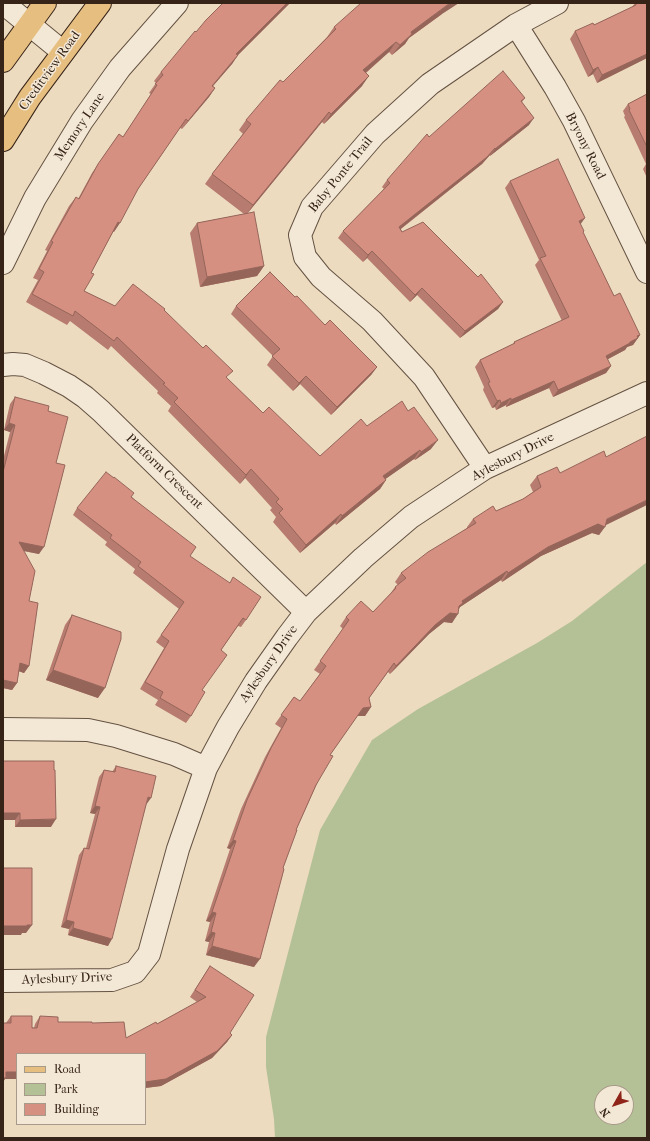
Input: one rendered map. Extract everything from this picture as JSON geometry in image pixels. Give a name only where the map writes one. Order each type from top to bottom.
[{"type":"main road","points":[[3,61],[45,3]]},
{"type":"main road","name":"Creditview Road","points":[[3,140],[30,97],[100,3]]},
{"type":"street","points":[[3,3],[63,52]]},
{"type":"street","name":"Memory Lane","points":[[3,263],[35,198],[82,121],[120,68],[176,3]]},
{"type":"street","name":"Baby Ponte Trail","points":[[485,468],[424,376],[372,321],[321,277],[305,257],[300,235],[312,207],[375,134],[430,84],[516,25],[557,3]]},
{"type":"street","name":"Bryony Road","points":[[516,25],[555,87],[574,121],[647,272]]},
{"type":"street","name":"Platform Crescent","points":[[3,365],[25,365],[44,373],[69,386],[96,406],[306,612]]},
{"type":"street","name":"Aylesbury Drive","points":[[3,981],[112,980],[135,972],[148,954],[178,849],[206,768],[228,727],[256,681],[306,612],[363,558],[411,517],[485,468],[647,393]]},
{"type":"street","points":[[3,729],[88,730],[116,736],[174,754],[206,768]]},
{"type":"green space","points":[[647,562],[647,1138],[275,1138],[274,1119],[266,1067],[266,1037],[320,830],[372,740],[418,709],[537,643],[572,621]]},
{"type":"building","points":[[223,3],[287,3],[236,54],[238,55],[212,86],[215,88],[188,121],[186,119],[138,189],[120,223],[118,222],[91,273],[94,274],[84,291],[115,306],[133,284],[165,309],[164,310],[203,348],[206,345],[233,371],[226,377],[263,413],[269,407],[320,456],[361,419],[367,426],[402,401],[408,411],[414,407],[438,440],[421,452],[420,450],[383,476],[386,480],[342,516],[341,514],[306,545],[279,513],[283,509],[276,502],[279,499],[251,469],[246,475],[174,402],[178,398],[163,384],[165,383],[117,337],[114,341],[75,311],[73,316],[32,294],[44,272],[39,269],[53,242],[51,241],[76,197],[79,199],[98,164],[119,134],[123,137],[157,85],[155,84],[163,75],[161,72],[195,31],[196,32]]},
{"type":"building","points":[[361,3],[450,3],[411,32],[412,34],[400,45],[396,42],[363,70],[369,76],[331,114],[329,112],[253,205],[212,174],[251,124],[246,120],[280,80],[283,82],[336,29],[334,27]]},
{"type":"building","points":[[636,3],[647,3],[647,54],[602,75],[598,67],[593,70],[575,31],[593,23],[594,25],[636,5]]},
{"type":"building","points":[[503,71],[525,98],[521,101],[534,118],[399,227],[402,232],[423,222],[478,277],[481,274],[503,302],[465,331],[422,288],[415,295],[372,251],[368,255],[343,231],[390,183],[387,180],[427,134],[429,137]]},
{"type":"building","points":[[647,94],[647,147],[629,110],[628,104]]},
{"type":"building","points":[[558,159],[585,218],[579,221],[584,231],[583,232],[614,296],[620,293],[640,335],[630,343],[606,356],[611,366],[558,390],[554,381],[501,403],[500,400],[497,401],[488,383],[490,382],[480,360],[515,343],[514,342],[569,317],[540,258],[546,256],[510,181]]},
{"type":"building","points":[[254,212],[264,266],[207,277],[197,223]]},
{"type":"building","points":[[270,272],[295,297],[297,296],[325,325],[330,320],[377,367],[337,407],[306,376],[299,383],[272,356],[280,349],[236,306]]},
{"type":"building","points":[[15,397],[49,406],[48,411],[68,417],[56,463],[65,465],[44,547],[19,542],[35,571],[29,601],[38,603],[29,666],[20,663],[17,683],[3,680],[3,472],[15,425],[9,423]]},
{"type":"building","points":[[647,436],[647,500],[607,519],[605,527],[598,524],[548,547],[508,573],[507,571],[462,601],[463,603],[459,606],[458,614],[450,613],[435,625],[396,666],[394,663],[369,698],[371,707],[363,708],[330,755],[333,756],[316,785],[296,830],[283,868],[284,869],[260,959],[212,946],[215,933],[211,932],[216,913],[212,912],[236,841],[233,840],[247,800],[271,748],[287,719],[281,715],[294,697],[300,701],[326,666],[320,661],[349,620],[346,617],[361,601],[373,612],[396,588],[395,587],[406,578],[401,573],[428,552],[476,523],[473,519],[493,506],[496,511],[523,499],[541,487],[537,476],[557,467],[560,473],[604,451],[606,457]]},
{"type":"building","points":[[106,472],[134,493],[131,497],[196,547],[190,556],[230,583],[233,577],[261,597],[246,620],[243,618],[221,650],[227,655],[202,690],[205,692],[191,716],[160,698],[163,692],[145,682],[169,641],[161,635],[184,602],[138,566],[141,562],[110,538],[112,535],[77,508]]},
{"type":"building","points":[[72,615],[121,632],[121,639],[105,688],[53,670]]},
{"type":"building","points":[[3,761],[54,761],[56,819],[20,820],[20,813],[3,813]]},
{"type":"building","points":[[116,766],[156,776],[151,798],[148,797],[112,939],[73,928],[74,922],[66,920],[84,848],[89,849],[100,807],[95,806],[104,770],[115,772]]},
{"type":"building","points":[[3,868],[32,868],[32,925],[3,926]]},
{"type":"building","points":[[210,966],[254,995],[230,1033],[232,1035],[217,1051],[166,1079],[146,1082],[146,1053],[16,1053],[16,1072],[6,1072],[6,1078],[3,1078],[3,1023],[11,1023],[11,1016],[32,1016],[32,1028],[37,1028],[40,1016],[58,1017],[58,1022],[124,1022],[126,1038],[156,1022],[157,1024],[206,997],[195,990]]}]
